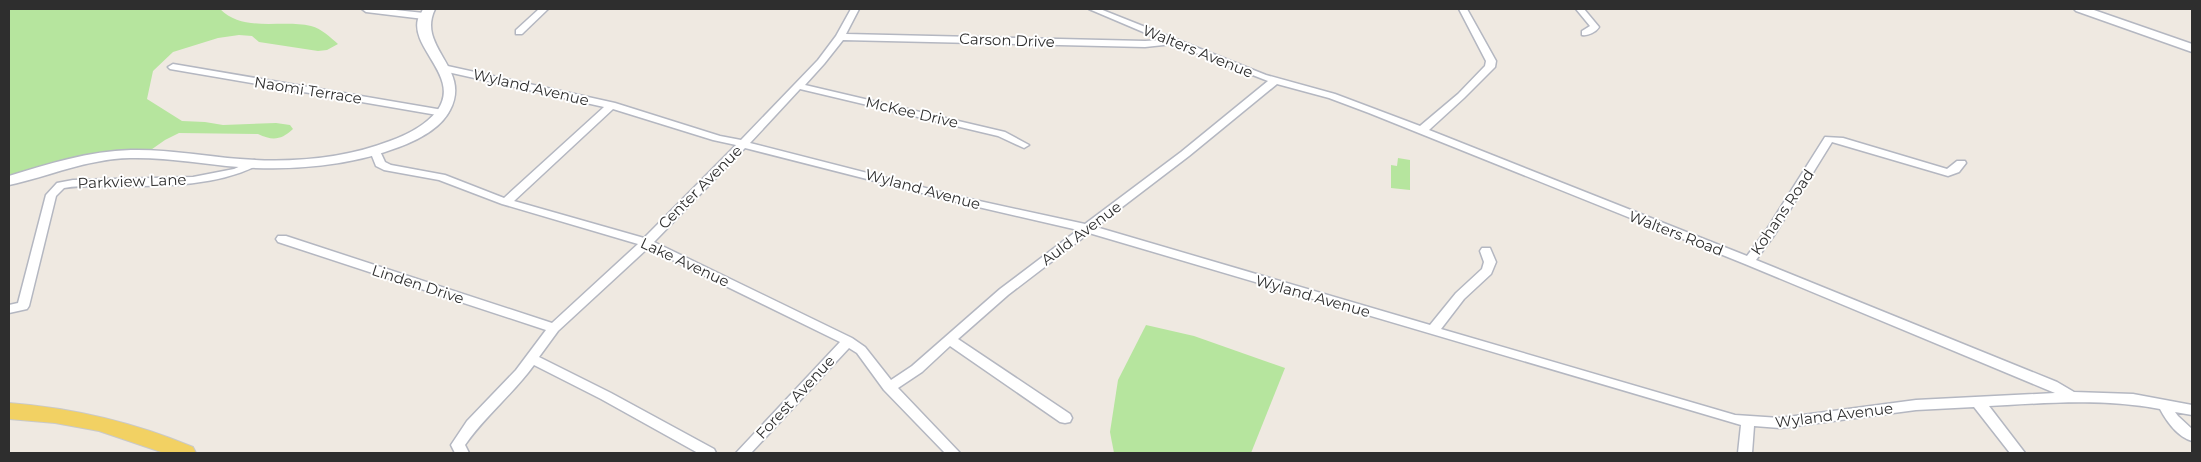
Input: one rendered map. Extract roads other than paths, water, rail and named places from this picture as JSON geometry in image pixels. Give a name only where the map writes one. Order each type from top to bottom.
[{"type":"main road","points":[[2080,9],[2192,48]]},
{"type":"main road","points":[[9,181],[77,162],[118,155],[145,154],[254,164],[304,161],[375,151],[414,135],[432,123],[442,113],[450,100],[449,78],[424,30],[426,12]]},
{"type":"main road","points":[[9,411],[46,413],[96,422],[151,438],[185,453]]},
{"type":"street","points":[[366,9],[426,12]]},
{"type":"street","points":[[519,32],[544,9]]},
{"type":"street","name":"Center Avenue","points":[[460,450],[461,439],[532,359],[554,328],[646,243],[744,144],[821,62],[840,37],[854,9]]},
{"type":"street","name":"Walters Avenue","points":[[1092,9],[1275,81]]},
{"type":"street","points":[[1421,131],[1461,96],[1490,67],[1491,62],[1463,9]]},
{"type":"street","points":[[1580,9],[1595,27],[1585,33]]},
{"type":"street","name":"Carson Drive","points":[[840,37],[1146,44],[1174,42]]},
{"type":"street","name":"Naomi Terrace","points":[[173,67],[442,113]]},
{"type":"street","name":"Wyland Avenue","points":[[444,68],[612,105],[647,114],[717,138],[962,200],[1085,228],[1693,408],[1748,422],[1786,422],[1880,408],[2072,397],[2132,399],[2192,410]]},
{"type":"street","name":"Walters Road","points":[[1275,81],[1332,96],[1749,261],[2052,385],[2072,397]]},
{"type":"street","name":"Auld Avenue","points":[[889,387],[908,376],[1004,292],[1085,228],[1185,154],[1275,81]]},
{"type":"street","name":"McKee Drive","points":[[798,86],[1001,134],[1024,145]]},
{"type":"street","points":[[506,202],[612,105]]},
{"type":"street","name":"Kohans Road","points":[[1749,261],[1757,252],[1815,164],[1829,139],[1839,140],[1948,173],[1955,170],[1961,163]]},
{"type":"street","name":"Lake Avenue","points":[[375,151],[377,160],[383,166],[441,177],[506,202],[646,243],[848,341],[861,350],[889,387],[953,453]]},
{"type":"street","name":"Parkview Lane","points":[[9,309],[23,306],[51,195],[57,187],[73,183],[212,178],[235,173],[254,164]]},
{"type":"street","name":"Linden Drive","points":[[282,239],[554,328]]},
{"type":"street","points":[[1433,330],[1460,296],[1486,271],[1490,262],[1486,251]]},
{"type":"street","points":[[950,340],[1065,418]]},
{"type":"street","name":"Forest Avenue","points":[[743,453],[848,341]]},
{"type":"street","points":[[532,359],[606,396],[709,453]]},
{"type":"street","points":[[1977,401],[2018,453]]},
{"type":"street","points":[[2164,404],[2173,420],[2192,436]]},
{"type":"street","points":[[1746,453],[1748,422]]}]
